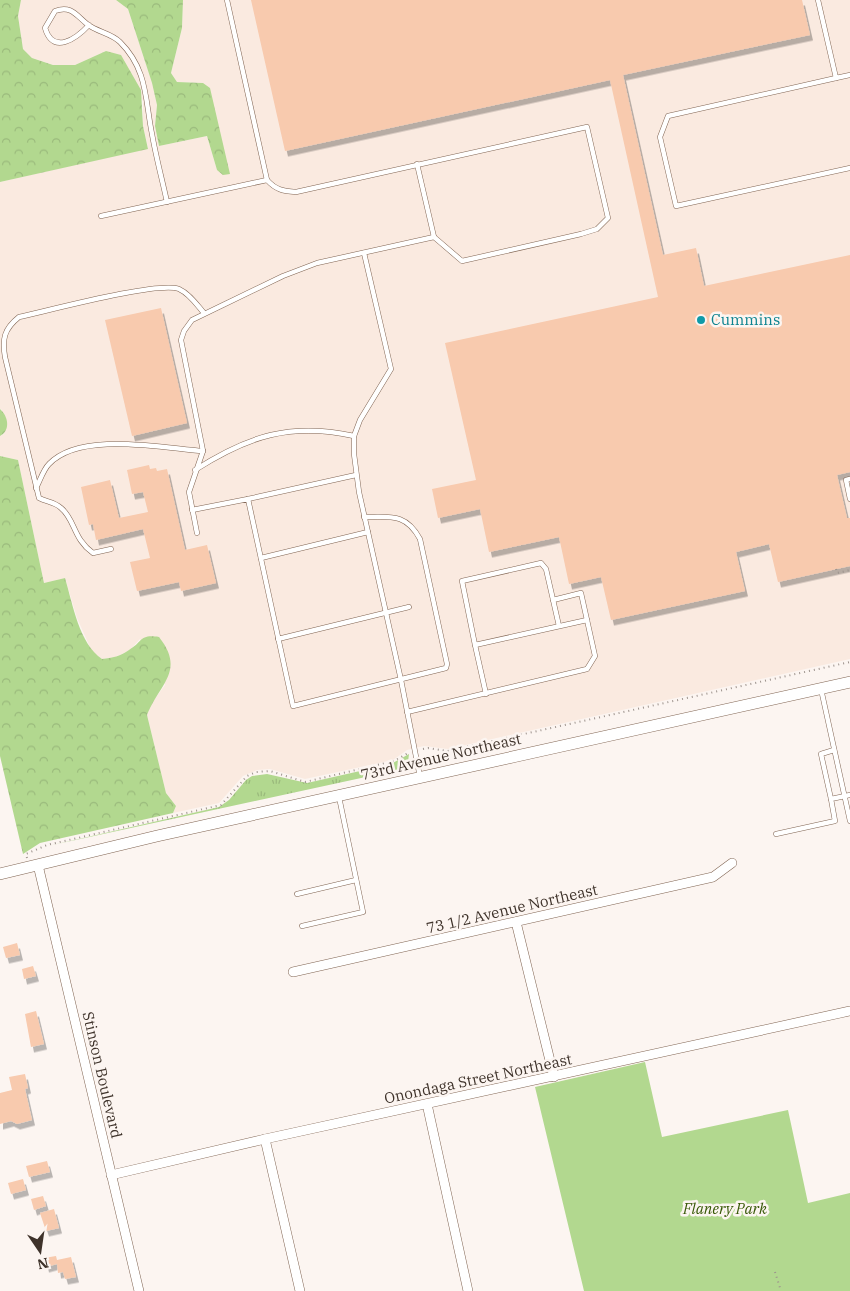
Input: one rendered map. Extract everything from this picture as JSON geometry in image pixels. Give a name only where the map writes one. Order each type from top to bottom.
[{"type":"street","name":"73rd Avenue Northeast","points":[[0,874],[338,795],[850,682]]},
{"type":"street","name":"73 1/2 Avenue Northeast","points":[[293,972],[713,877],[732,862]]},
{"type":"street","name":"Stinson Boulevard","points":[[38,864],[139,1291]]},
{"type":"street","points":[[516,922],[554,1076]]},
{"type":"street","name":"Onondaga Street Northeast","points":[[111,1175],[265,1139],[850,1011]]},
{"type":"street","points":[[428,1104],[468,1291]]},
{"type":"street","points":[[265,1139],[300,1291]]},
{"type":"lane","points":[[227,0],[267,180],[273,188],[284,192],[296,192],[417,164],[587,127],[608,218],[597,228],[581,234],[462,260],[434,237],[417,164]]},
{"type":"lane","points":[[818,0],[836,78]]},
{"type":"lane","points":[[88,26],[71,40],[56,43],[51,40],[45,28],[55,10],[61,8],[77,13],[88,26],[110,34],[121,43],[142,74],[148,98],[151,133],[167,202]]},
{"type":"lane","points":[[850,75],[668,116],[660,137],[676,206],[850,168]]},
{"type":"lane","points":[[100,216],[267,180]]},
{"type":"lane","points":[[196,533],[189,492],[203,451],[181,340],[184,330],[192,320],[283,276],[317,264],[434,237]]},
{"type":"lane","points":[[364,253],[391,369],[360,420],[354,436],[356,475],[401,680],[420,777]]},
{"type":"lane","points":[[111,549],[93,553],[84,547],[65,511],[54,503],[39,498],[2,342],[10,324],[19,317],[156,288],[179,290],[190,297],[204,313]]},
{"type":"lane","points":[[195,470],[225,451],[268,434],[308,430],[330,431],[354,436]]},
{"type":"lane","points":[[36,488],[52,462],[85,447],[115,443],[203,451]]},
{"type":"lane","points":[[192,510],[356,475]]},
{"type":"lane","points":[[850,479],[846,480],[850,499]]},
{"type":"lane","points":[[248,499],[293,706],[446,668],[447,664],[420,539],[408,522],[397,518],[364,517]]},
{"type":"lane","points":[[261,558],[368,532]]},
{"type":"lane","points":[[486,694],[462,581],[538,562],[546,569],[559,626]]},
{"type":"lane","points":[[407,712],[587,669],[595,656],[581,593],[553,600]]},
{"type":"lane","points":[[278,639],[409,607]]},
{"type":"lane","points":[[475,645],[587,620]]},
{"type":"lane","points":[[821,688],[834,750],[847,796],[850,821]]},
{"type":"lane","points":[[776,834],[835,821],[821,754],[834,750]]},
{"type":"lane","points":[[302,926],[363,912],[338,795]]},
{"type":"lane","points":[[830,799],[847,796]]},
{"type":"lane","points":[[297,894],[356,880]]},
{"type":"path","points":[[836,570],[836,573],[850,570]]},
{"type":"path","points":[[775,1272],[781,1291]]},
{"type":"shaded area","points":[[21,0],[116,0],[128,9],[152,83],[157,105],[155,126],[159,146],[207,136],[217,170],[203,83],[177,82],[171,73],[182,28],[183,0],[850,0],[850,659],[448,749],[424,746],[407,750],[393,760],[305,779],[270,769],[257,770],[243,776],[219,803],[173,813],[176,806],[166,793],[147,715],[151,704],[165,685],[140,639],[130,650],[116,657],[102,659],[92,652],[77,618],[65,578],[44,583],[18,460],[0,456],[0,436],[4,434],[2,410],[0,409],[0,182],[148,148],[143,126],[143,101],[106,51],[75,65],[53,65],[32,58],[23,49],[18,16]]},
{"type":"green space","points":[[0,0],[21,0],[18,16],[23,49],[32,58],[53,65],[75,65],[106,51],[121,55],[141,90],[143,126],[148,149],[0,182]]},
{"type":"green space","points":[[116,0],[183,0],[182,28],[171,73],[177,82],[203,83],[210,88],[230,174],[223,175],[217,170],[207,136],[159,146],[155,126],[157,105],[152,83],[128,9]]},
{"type":"green space","points":[[0,409],[5,415],[7,427],[0,436]]},
{"type":"green space","points":[[0,456],[18,460],[44,583],[65,578],[78,623],[94,652],[102,659],[113,657],[126,652],[142,639],[153,636],[159,637],[167,649],[170,659],[168,677],[147,715],[166,793],[176,806],[173,813],[40,843],[23,854],[0,756]]},
{"type":"green space","points":[[409,754],[408,762],[398,770],[48,846],[219,807],[229,800],[246,780],[252,776],[267,774],[307,783],[391,764]]},
{"type":"green space","name":"Flanery Park","points":[[645,1062],[662,1137],[788,1110],[808,1203],[850,1193],[850,1291],[584,1291],[535,1087]]},
{"type":"building","name":"Cummins","points":[[251,0],[802,0],[810,35],[623,75],[663,255],[696,248],[704,286],[850,255],[850,472],[837,475],[847,518],[850,518],[850,566],[778,582],[769,544],[736,552],[745,591],[611,620],[601,577],[569,584],[559,537],[489,552],[480,509],[438,518],[432,489],[476,480],[445,343],[658,297],[610,80],[285,151]]},
{"type":"building","points":[[161,308],[187,423],[132,436],[105,320]]},
{"type":"building","points":[[149,465],[150,469],[156,468],[157,471],[167,469],[185,550],[207,545],[216,583],[181,591],[179,582],[137,591],[130,562],[150,558],[143,529],[96,540],[93,524],[89,525],[81,487],[110,480],[119,518],[148,512],[143,492],[132,494],[127,470]]},
{"type":"building","points":[[17,943],[20,955],[6,958],[3,947]]},
{"type":"building","points":[[33,966],[36,976],[24,979],[22,969]]},
{"type":"building","points":[[36,1011],[44,1044],[31,1047],[25,1014]]},
{"type":"building","points":[[25,1074],[28,1088],[25,1089],[32,1120],[17,1124],[11,1121],[0,1124],[0,1093],[12,1090],[9,1077]]},
{"type":"building","points":[[47,1161],[50,1172],[29,1177],[26,1166]]},
{"type":"building","points":[[23,1179],[26,1190],[11,1194],[8,1183]]},
{"type":"building","points":[[43,1196],[46,1206],[34,1210],[31,1199]]},
{"type":"building","points":[[54,1209],[59,1228],[46,1231],[40,1213]]},
{"type":"building","points":[[56,1256],[57,1260],[71,1257],[76,1277],[65,1279],[63,1272],[58,1273],[57,1264],[46,1267],[44,1258]]},
{"type":"place","name":"Cummins","points":[[701,320]]}]
